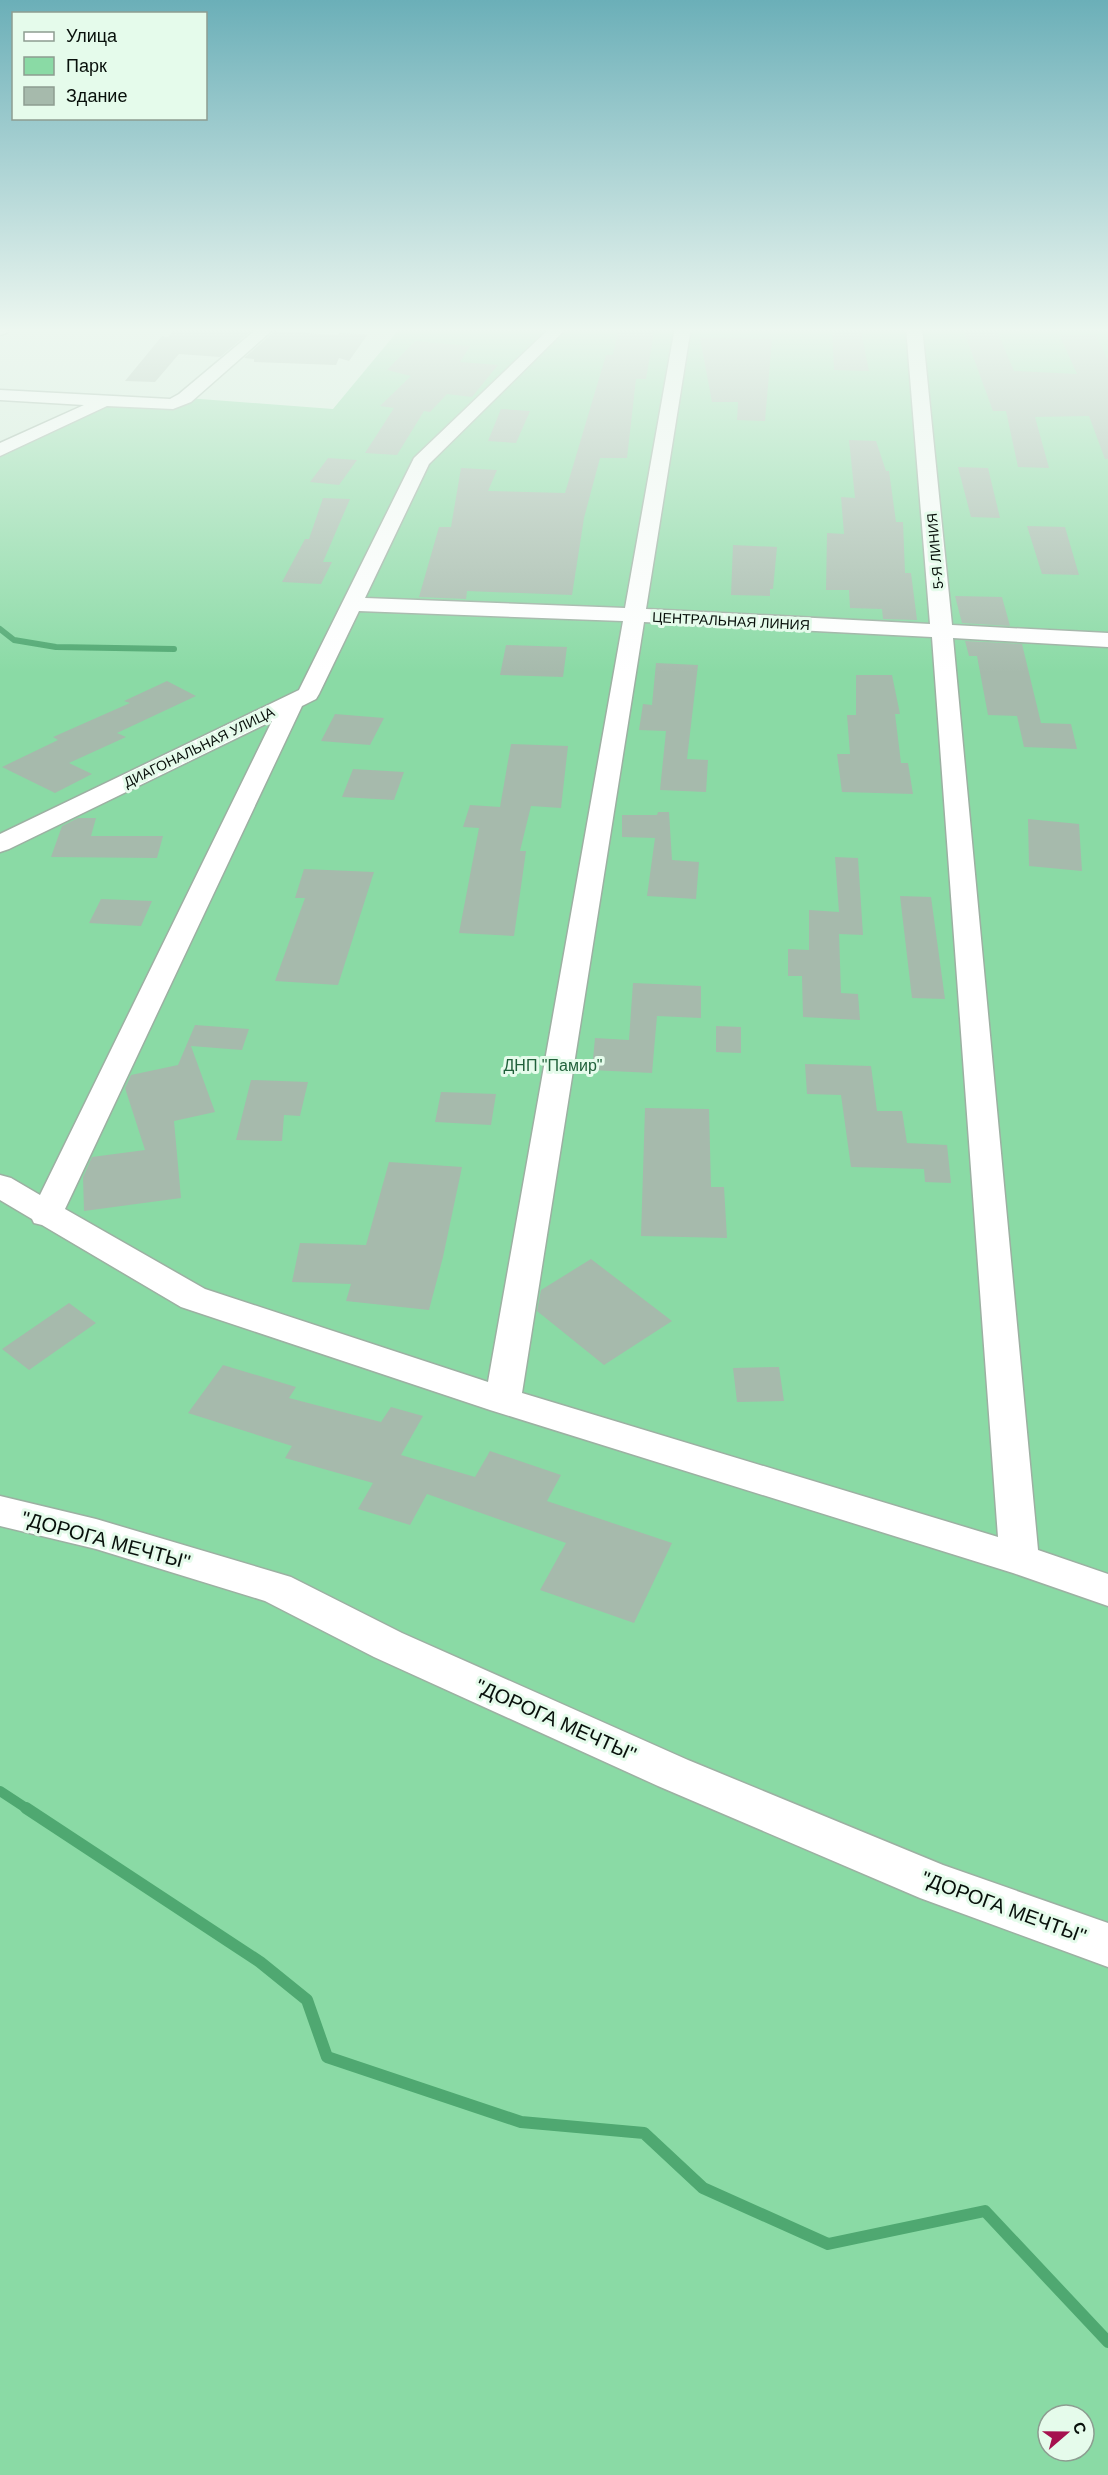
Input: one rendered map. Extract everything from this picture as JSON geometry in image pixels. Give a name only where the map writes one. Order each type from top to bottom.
[{"type":"street","points":[[0,450],[16,442]]},
{"type":"street","name":"ДИАГОНАЛЬНАЯ УЛИЦА","points":[[0,844],[308,694],[354,604],[421,462],[441,442]]},
{"type":"street","points":[[503,1401],[663,442]]},
{"type":"street","name":"5-Я ЛИНИЯ","points":[[925,442],[1019,1559]]},
{"type":"street","name":"ЦЕНТРАЛЬНАЯ ЛИНИЯ","points":[[354,604],[633,615],[1108,639]]},
{"type":"street","points":[[46,1215],[293,701]]},
{"type":"street","points":[[0,1186],[46,1215],[193,1298],[503,1401],[1019,1559],[1108,1590]]},
{"type":"street","name":"\"ДОРОГА МЕЧТЫ''","points":[[0,1510],[102,1536],[277,1588],[388,1645],[673,1773],[936,1883],[1108,1945]]},
{"type":"green space","name":"ДНП \"Памир\"","points":[[16,442],[1108,442],[1108,2475],[0,2475],[0,450]]},
{"type":"building","points":[[372,442],[405,442],[397,455],[365,453]]},
{"type":"building","points":[[580,442],[629,442],[627,458],[600,458],[584,518],[572,595],[467,591],[466,599],[419,597],[439,527],[451,527],[461,468],[497,470],[488,491],[565,493]]},
{"type":"building","points":[[849,442],[876,442],[886,471],[889,471],[896,522],[903,522],[905,573],[911,573],[917,620],[883,619],[882,609],[850,608],[849,590],[826,590],[827,533],[844,534],[841,497],[855,498]]},
{"type":"building","points":[[1013,442],[1042,442],[1049,468],[1018,467]]},
{"type":"building","points":[[1099,442],[1108,442],[1108,459],[1105,459]]},
{"type":"building","points":[[328,458],[357,460],[339,485],[310,482]]},
{"type":"building","points":[[958,467],[988,468],[1000,518],[971,517]]},
{"type":"building","points":[[323,498],[350,499],[323,562],[332,562],[321,584],[282,582],[305,539],[309,539]]},
{"type":"building","points":[[1027,526],[1065,527],[1079,575],[1042,574]]},
{"type":"building","points":[[733,545],[777,547],[773,589],[770,589],[770,596],[731,595]]},
{"type":"building","points":[[955,596],[1002,597],[1010,626],[962,623]]},
{"type":"building","points":[[965,641],[1022,644],[1041,723],[1071,724],[1077,749],[1024,747],[1017,716],[988,715],[977,656],[969,656]]},
{"type":"building","points":[[506,645],[567,647],[563,677],[500,675]]},
{"type":"building","points":[[656,663],[698,665],[687,759],[708,760],[706,792],[660,790],[666,731],[639,730],[643,704],[652,705]]},
{"type":"building","points":[[856,675],[892,675],[900,714],[895,714],[901,763],[908,763],[913,794],[842,792],[837,754],[850,754],[847,715],[856,715]]},
{"type":"building","points":[[167,681],[196,696],[117,733],[126,737],[69,763],[92,774],[55,793],[2,767],[58,740],[53,737],[130,703],[124,701]]},
{"type":"building","points":[[335,714],[384,718],[370,745],[321,741]]},
{"type":"building","points":[[511,744],[568,746],[561,808],[531,806],[520,851],[526,851],[514,936],[459,933],[479,828],[463,827],[470,805],[500,807]]},
{"type":"building","points":[[353,769],[404,772],[394,800],[342,797]]},
{"type":"building","points":[[658,812],[669,812],[672,860],[699,862],[696,899],[647,896],[655,838],[622,837],[622,815],[657,815]]},
{"type":"building","points":[[78,818],[96,818],[91,836],[163,836],[157,858],[51,857],[62,826]]},
{"type":"building","points":[[1028,819],[1079,824],[1082,871],[1029,866]]},
{"type":"building","points":[[835,857],[858,858],[863,935],[839,934],[841,993],[858,994],[860,1020],[803,1017],[802,976],[788,976],[788,949],[809,950],[809,910],[839,912]]},
{"type":"building","points":[[304,869],[374,872],[338,985],[275,981],[305,898],[295,898]]},
{"type":"building","points":[[900,896],[931,897],[945,999],[912,998]]},
{"type":"building","points":[[101,899],[152,901],[141,926],[89,923]]},
{"type":"building","points":[[633,983],[701,986],[701,1018],[657,1016],[652,1073],[592,1070],[595,1038],[629,1040]]},
{"type":"building","points":[[195,1025],[249,1029],[242,1050],[191,1046],[215,1112],[174,1121],[181,1198],[84,1211],[83,1177],[92,1157],[145,1150],[125,1088],[131,1075],[178,1065]]},
{"type":"building","points":[[716,1026],[741,1027],[741,1053],[716,1052]]},
{"type":"building","points":[[805,1064],[871,1066],[877,1111],[902,1111],[907,1143],[947,1145],[951,1183],[925,1182],[924,1169],[851,1167],[841,1095],[807,1094]]},
{"type":"building","points":[[251,1080],[308,1082],[300,1116],[284,1115],[282,1141],[236,1140]]},
{"type":"building","points":[[441,1092],[496,1094],[491,1125],[435,1122]]},
{"type":"building","points":[[645,1108],[709,1109],[711,1187],[724,1187],[727,1238],[641,1236]]},
{"type":"building","points":[[389,1162],[462,1167],[429,1310],[346,1301],[351,1284],[292,1282],[300,1243],[366,1245]]},
{"type":"building","points":[[591,1259],[672,1321],[604,1365],[537,1311],[541,1290]]},
{"type":"building","points":[[69,1303],[96,1323],[29,1370],[2,1349]]},
{"type":"building","points":[[223,1365],[296,1387],[289,1398],[381,1422],[391,1407],[423,1416],[401,1455],[475,1477],[490,1451],[561,1475],[547,1501],[672,1543],[634,1623],[540,1590],[566,1543],[427,1494],[410,1525],[358,1509],[373,1483],[285,1458],[292,1446],[188,1413]]},
{"type":"building","points":[[779,1367],[784,1401],[737,1402],[733,1368]]},
{"type":"waterway","points":[[0,629],[14,640],[56,647],[174,649]]},
{"type":"waterway","points":[[0,1791],[29,1810]]},
{"type":"waterway","points":[[26,1808],[260,1962],[307,2000],[327,2057],[521,2122],[644,2133],[703,2188],[828,2244],[985,2211],[1108,2342]]}]
